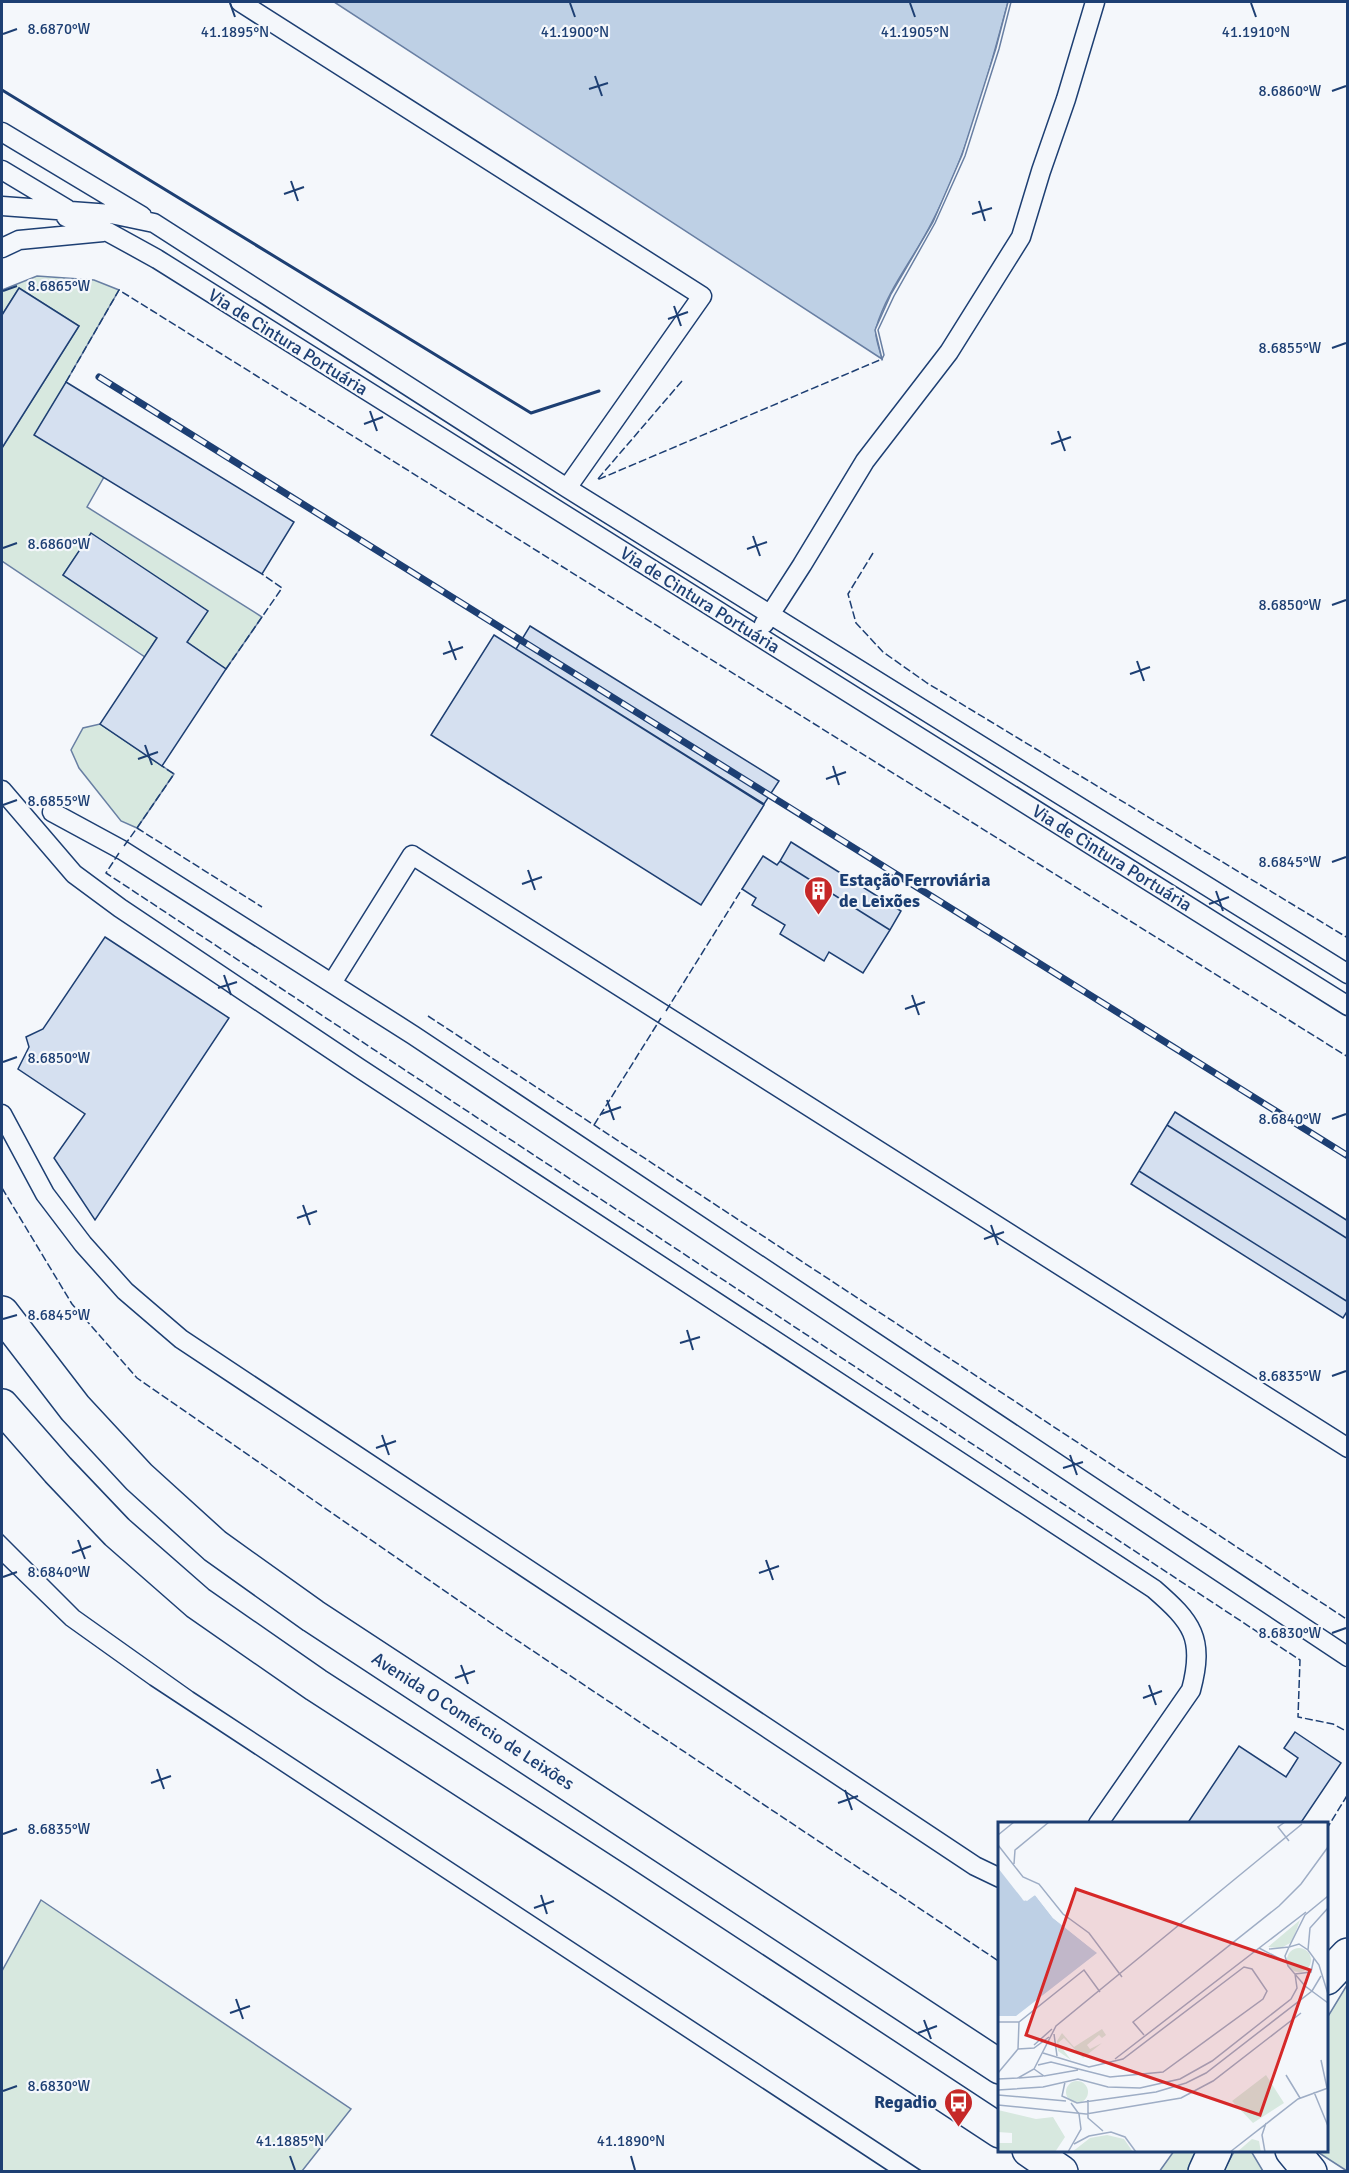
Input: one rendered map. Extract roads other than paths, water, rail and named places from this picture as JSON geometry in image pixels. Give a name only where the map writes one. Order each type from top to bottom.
[{"type":"main road","name":"Avenida O Comércio de Leixões","points":[[2,1313],[75,1408],[139,1477],[215,1546],[313,1616],[998,2066]]},
{"type":"main road","points":[[2,1406],[117,1532],[198,1603],[316,1685],[618,1880],[998,2130]]},
{"type":"main road","points":[[1328,1975],[1347,1955]]},
{"type":"main road","points":[[1031,2152],[1061,2172]]},
{"type":"main road","points":[[1205,2172],[1215,2152]]},
{"type":"main road","points":[[1293,2152],[1310,2172]]},
{"type":"lane","points":[[240,2],[702,296],[567,488]]},
{"type":"lane","points":[[757,636],[865,461],[949,352],[1021,237],[1095,2]]},
{"type":"lane","points":[[2,132],[154,223]]},
{"type":"lane","points":[[2,170],[108,232]]},
{"type":"lane","name":"Via de Cintura Portuária","points":[[2,206],[111,214],[154,223],[567,488],[1347,974]]},
{"type":"lane","name":"Via de Cintura Portuária","points":[[45,209],[108,232],[157,259],[1347,1006]]},
{"type":"lane","points":[[2,249],[19,240],[108,232]]},
{"type":"lane","points":[[2,790],[74,874],[120,908],[1154,1589],[1169,1602],[1192,1629],[1197,1649],[1197,1669],[1191,1690],[1099,1822]]},
{"type":"lane","points":[[52,812],[122,850],[443,1054],[1347,1657]]},
{"type":"lane","points":[[332,983],[411,855],[1347,1448]]},
{"type":"lane","points":[[2,1114],[45,1194],[82,1244],[125,1291],[181,1340],[975,1866],[998,1878]]},
{"type":"lane","points":[[1328,1974],[1347,1942]]},
{"type":"water","points":[[334,2],[1008,2],[967,142],[945,196],[887,300],[876,328],[876,339],[882,359]]},
{"type":"tram line","points":[[2,1534],[79,1611],[193,1692],[923,2172]]},
{"type":"tram line","points":[[2,1563],[66,1625],[150,1685],[890,2172]]},
{"type":"railway","points":[[99,377],[1348,1156]]},
{"type":"place","name":"Estação Ferroviária de Leixões","points":[[818,916]]},
{"type":"place","name":"Regadio","points":[[958,2128]]}]
